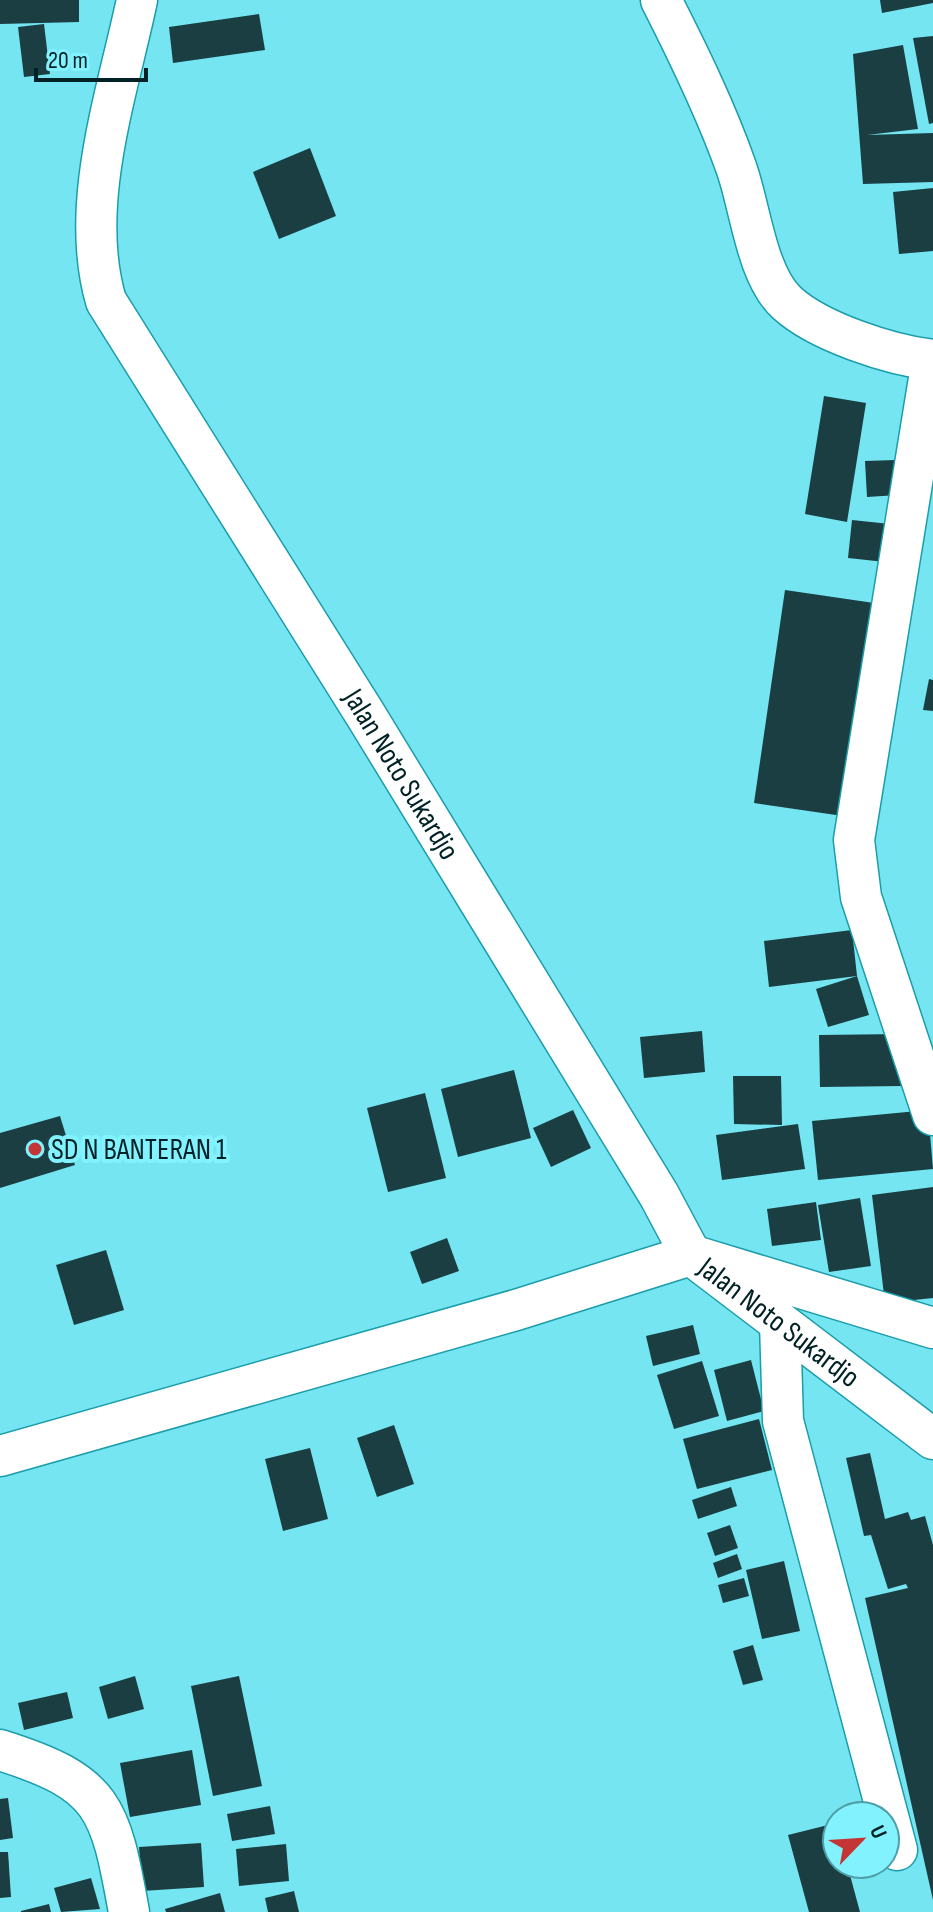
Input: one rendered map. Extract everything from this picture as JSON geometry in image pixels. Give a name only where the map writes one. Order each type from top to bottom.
[{"type":"street","name":"Jalan Noto Sukardjo","points":[[137,0],[102,167],[97,241],[98,272],[106,301],[365,714],[659,1195],[691,1255],[933,1439]]},
{"type":"street","points":[[661,0],[736,166],[769,279],[785,302],[815,323],[906,356],[932,360],[854,840],[861,897],[933,1115]]},
{"type":"street","points":[[0,1456],[501,1315],[691,1255],[933,1328]]},
{"type":"street","points":[[780,1323],[783,1421],[884,1800]]},
{"type":"street","points":[[0,1750],[70,1777],[93,1796],[120,1861],[129,1912]]},
{"type":"building","points":[[0,0],[79,0],[79,22],[0,24]]},
{"type":"building","points":[[880,0],[933,0],[933,3],[882,13]]},
{"type":"building","points":[[259,14],[265,50],[173,63],[169,27]]},
{"type":"building","points":[[44,24],[50,74],[24,77],[18,27]]},
{"type":"building","points":[[933,36],[933,123],[929,124],[913,38]]},
{"type":"building","points":[[903,45],[918,129],[867,135],[933,133],[933,182],[863,184],[853,54]]},
{"type":"building","points":[[310,148],[336,216],[279,239],[253,172]]},
{"type":"building","points":[[933,188],[933,251],[899,254],[893,192]]},
{"type":"building","points":[[824,396],[866,403],[847,522],[805,514]]},
{"type":"building","points":[[895,460],[898,495],[867,497],[865,461]]},
{"type":"building","points":[[852,520],[890,524],[885,562],[848,558]]},
{"type":"building","points":[[785,590],[874,603],[843,816],[754,803]]},
{"type":"building","points":[[929,679],[933,680],[933,711],[923,710]]},
{"type":"building","points":[[852,930],[857,976],[769,987],[764,941]]},
{"type":"building","points":[[857,976],[869,1015],[828,1027],[816,989]]},
{"type":"building","points":[[702,1031],[705,1072],[644,1078],[640,1037]]},
{"type":"building","points":[[903,1034],[904,1086],[820,1087],[819,1035]]},
{"type":"building","points":[[514,1070],[531,1138],[458,1157],[441,1089]]},
{"type":"building","points":[[733,1076],[781,1076],[782,1125],[734,1124]]},
{"type":"building","points":[[425,1093],[446,1178],[388,1192],[367,1108]]},
{"type":"building","points":[[573,1110],[591,1148],[551,1167],[533,1128]]},
{"type":"building","points":[[928,1110],[933,1169],[818,1180],[812,1121]]},
{"type":"building","name":"SD N BANTERAN 1","points":[[60,1116],[75,1165],[0,1188],[0,1133]]},
{"type":"building","points":[[798,1124],[805,1169],[722,1180],[716,1135]]},
{"type":"building","points":[[933,1187],[933,1298],[885,1303],[872,1195]]},
{"type":"building","points":[[860,1198],[871,1266],[829,1272],[818,1205]]},
{"type":"building","points":[[816,1202],[821,1240],[772,1246],[767,1209]]},
{"type":"building","points":[[447,1238],[459,1271],[422,1284],[410,1252]]},
{"type":"building","name":"SD N BANTERAN 1","points":[[106,1250],[124,1310],[74,1325],[56,1265]]},
{"type":"building","points":[[693,1325],[700,1354],[653,1366],[646,1336]]},
{"type":"building","points":[[751,1360],[764,1411],[727,1421],[714,1370]]},
{"type":"building","points":[[702,1361],[719,1416],[674,1429],[657,1375]]},
{"type":"building","points":[[759,1419],[772,1470],[697,1489],[683,1439]]},
{"type":"building","points":[[394,1425],[414,1484],[377,1497],[357,1438]]},
{"type":"building","points":[[310,1448],[328,1519],[283,1531],[265,1459]]},
{"type":"building","points":[[870,1453],[885,1519],[908,1512],[911,1520],[925,1516],[933,1545],[933,1900],[865,1598],[908,1588],[906,1584],[888,1589],[871,1535],[864,1536],[846,1458]]},
{"type":"building","points":[[731,1487],[737,1506],[698,1519],[692,1500]]},
{"type":"building","points":[[730,1525],[738,1548],[715,1556],[707,1533]]},
{"type":"building","points":[[737,1554],[742,1569],[718,1578],[713,1563]]},
{"type":"building","points":[[784,1561],[800,1631],[762,1639],[746,1570]]},
{"type":"building","points":[[744,1578],[749,1596],[723,1603],[718,1585]]},
{"type":"building","points":[[753,1645],[763,1680],[743,1685],[733,1651]]},
{"type":"building","points":[[135,1676],[144,1709],[108,1719],[99,1687]]},
{"type":"building","points":[[239,1676],[262,1786],[213,1796],[191,1686]]},
{"type":"building","points":[[67,1692],[73,1718],[24,1730],[18,1703]]},
{"type":"building","points":[[192,1750],[201,1805],[130,1817],[120,1763]]},
{"type":"building","points":[[8,1798],[13,1838],[0,1840],[0,1799]]},
{"type":"building","points":[[270,1806],[275,1834],[232,1841],[227,1814]]},
{"type":"building","points":[[821,1827],[821,1880],[851,1880],[860,1912],[809,1912],[788,1835]]},
{"type":"building","points":[[201,1843],[204,1887],[142,1891],[139,1847]]},
{"type":"building","points":[[286,1844],[289,1881],[239,1886],[236,1849]]},
{"type":"building","points":[[0,1852],[8,1852],[11,1897],[0,1898]]},
{"type":"building","points":[[91,1878],[100,1909],[61,1912],[54,1888]]},
{"type":"building","points":[[294,1891],[299,1912],[268,1912],[265,1898]]},
{"type":"building","points":[[220,1893],[225,1912],[166,1912],[165,1909]]},
{"type":"building","points":[[49,1904],[51,1912],[21,1912],[21,1911]]},
{"type":"place","name":"SD N BANTERAN 1","points":[[35,1149]]}]
